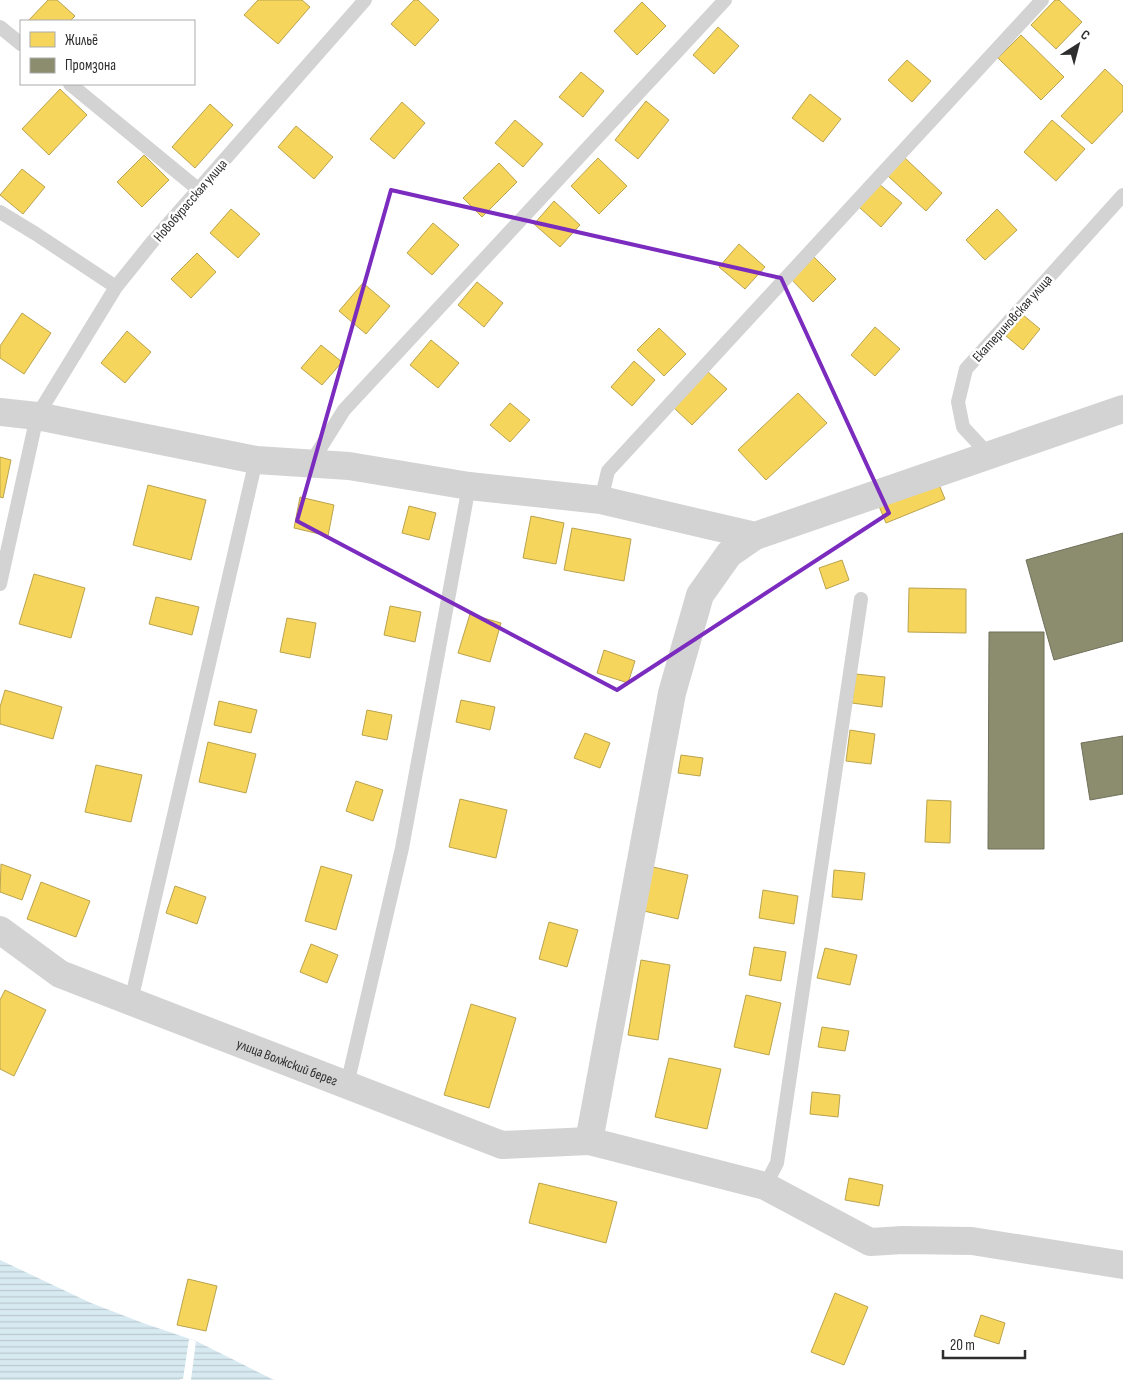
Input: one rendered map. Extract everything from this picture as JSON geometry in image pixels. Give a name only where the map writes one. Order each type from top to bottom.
[{"type":"street","points":[[589,1141],[672,693],[700,595],[729,554],[755,536],[988,454],[1123,409]]},
{"type":"street","points":[[0,412],[37,416],[256,460],[349,466],[469,486],[601,500],[755,536]]},
{"type":"street","name":"улица Волжский берег","points":[[0,930],[60,974],[502,1145],[589,1141],[765,1186],[870,1242],[903,1240],[972,1241],[1123,1265]]},
{"type":"lane","points":[[311,463],[344,410],[725,0]]},
{"type":"lane","points":[[601,500],[608,471],[1042,0]]},
{"type":"lane","name":"Новобурасская улица","points":[[0,584],[37,416],[116,287],[153,241],[359,2]]},
{"type":"lane","points":[[0,27],[20,43]]},
{"type":"lane","points":[[71,85],[198,190]]},
{"type":"lane","name":"Екатериновская улица","points":[[988,454],[963,426],[958,402],[966,369],[1123,195]]},
{"type":"lane","points":[[0,212],[116,287]]},
{"type":"lane","points":[[131,1001],[256,460]]},
{"type":"lane","points":[[347,1085],[402,848],[469,486]]},
{"type":"lane","points":[[765,1186],[777,1164],[861,599]]},
{"type":"highlighted area","points":[[391,190],[781,278],[889,513],[617,690],[297,521]]},
{"type":"shaded area","points":[[0,1260],[91,1303],[196,1341],[274,1380],[0,1380]]},
{"type":"pier","points":[[189,1339],[196,1341],[191,1380],[180,1380],[183,1379]]},
{"type":"building: Жильё","points":[[48,0],[57,0],[75,16],[71,20],[29,20]]},
{"type":"building: Жильё","points":[[258,0],[302,0],[310,7],[278,44],[244,15]]},
{"type":"building: Жильё","points":[[414,0],[418,0],[439,20],[415,46],[391,24]]},
{"type":"building: Жильё","points":[[1055,0],[1059,0],[1082,22],[1056,49],[1031,25]]},
{"type":"building: Жильё","points":[[642,2],[666,26],[637,55],[614,31]]},
{"type":"building: Жильё","points":[[718,27],[739,46],[714,74],[693,55]]},
{"type":"building: Жильё","points":[[1021,35],[1064,77],[1041,100],[998,58]]},
{"type":"building: Жильё","points":[[907,60],[931,81],[912,102],[888,80]]},
{"type":"building: Жильё","points":[[1105,69],[1123,86],[1123,111],[1092,144],[1061,116]]},
{"type":"building: Жильё","points":[[581,72],[604,91],[583,117],[559,97]]},
{"type":"building: Жильё","points":[[60,89],[87,115],[49,155],[22,129]]},
{"type":"building: Жильё","points":[[810,94],[841,119],[823,142],[792,118]]},
{"type":"building: Жильё","points":[[646,101],[669,120],[638,159],[615,140]]},
{"type":"building: Жильё","points":[[402,102],[425,123],[394,159],[370,139]]},
{"type":"building: Жильё","points":[[210,104],[233,125],[195,168],[172,147]]},
{"type":"building: Жильё","points":[[515,120],[543,144],[523,167],[495,143]]},
{"type":"building: Жильё","points":[[1052,120],[1085,149],[1056,181],[1024,152]]},
{"type":"building: Жильё","points":[[296,126],[333,157],[314,179],[278,147]]},
{"type":"building: Жильё","points":[[144,155],[169,180],[142,207],[117,182]]},
{"type":"building: Жильё","points":[[598,158],[627,186],[599,214],[571,186]]},
{"type":"building: Жильё","points":[[905,158],[942,193],[926,211],[888,176]]},
{"type":"building: Жильё","points":[[499,163],[517,182],[482,217],[463,198]]},
{"type":"building: Жильё","points":[[22,169],[45,187],[23,214],[0,195]]},
{"type":"building: Жильё","points":[[879,184],[902,203],[881,227],[859,207]]},
{"type":"building: Жильё","points":[[554,201],[580,225],[560,247],[534,224]]},
{"type":"building: Жильё","points":[[231,209],[260,234],[238,258],[210,233]]},
{"type":"building: Жильё","points":[[997,209],[1017,230],[985,260],[966,240]]},
{"type":"building: Жильё","points":[[433,223],[459,245],[432,275],[407,253]]},
{"type":"building: Жильё","points":[[739,244],[765,267],[745,289],[719,267]]},
{"type":"building: Жильё","points":[[197,253],[216,272],[191,298],[171,279]]},
{"type":"building: Жильё","points":[[814,257],[836,279],[813,302],[792,280]]},
{"type":"building: Жильё","points":[[477,282],[503,303],[484,327],[458,305]]},
{"type":"building: Жильё","points":[[363,283],[390,306],[366,334],[339,311]]},
{"type":"building: Жильё","points":[[22,313],[51,333],[24,374],[0,358],[0,346]]},
{"type":"building: Жильё","points":[[1023,315],[1040,329],[1023,350],[1006,336]]},
{"type":"building: Жильё","points":[[875,327],[900,349],[875,376],[851,355]]},
{"type":"building: Жильё","points":[[659,328],[686,354],[664,376],[637,350]]},
{"type":"building: Жильё","points":[[127,331],[151,352],[125,383],[101,363]]},
{"type":"building: Жильё","points":[[431,340],[459,363],[438,388],[410,365]]},
{"type":"building: Жильё","points":[[321,345],[342,362],[322,385],[301,368]]},
{"type":"building: Жильё","points":[[634,361],[655,380],[632,406],[611,387]]},
{"type":"building: Жильё","points":[[707,371],[727,389],[692,425],[673,407]]},
{"type":"building: Жильё","points":[[798,393],[827,423],[766,480],[738,450]]},
{"type":"building: Жильё","points":[[510,403],[530,420],[510,442],[490,425]]},
{"type":"building: Жильё","points":[[0,457],[11,460],[3,498],[0,497]]},
{"type":"building: Жильё","points":[[935,475],[945,499],[886,523],[876,499]]},
{"type":"building: Жильё","points":[[148,485],[206,500],[191,560],[133,545]]},
{"type":"building: Жильё","points":[[300,497],[334,505],[328,536],[294,528]]},
{"type":"building: Жильё","points":[[409,506],[436,513],[429,540],[402,533]]},
{"type":"building: Жильё","points":[[531,516],[564,523],[556,564],[523,558]]},
{"type":"building: Жильё","points":[[572,528],[631,539],[624,581],[564,570]]},
{"type":"building: Жильё","points":[[842,560],[849,580],[826,589],[819,568]]},
{"type":"building: Жильё","points":[[34,574],[85,588],[71,638],[19,624]]},
{"type":"building: Жильё","points":[[909,588],[966,589],[966,633],[908,632]]},
{"type":"building: Жильё","points":[[156,597],[199,607],[192,635],[149,624]]},
{"type":"building: Жильё","points":[[390,606],[421,612],[415,642],[384,635]]},
{"type":"building: Жильё","points":[[470,614],[501,623],[490,662],[458,653]]},
{"type":"building: Жильё","points":[[287,618],[316,623],[310,658],[280,652]]},
{"type":"building: Жильё","points":[[604,650],[635,661],[628,683],[597,673]]},
{"type":"building: Жильё","points":[[856,674],[885,677],[882,707],[852,703]]},
{"type":"building: Жильё","points":[[5,690],[62,707],[53,739],[0,724],[0,707]]},
{"type":"building: Жильё","points":[[461,700],[495,707],[490,730],[456,722]]},
{"type":"building: Жильё","points":[[219,701],[257,710],[251,733],[214,725]]},
{"type":"building: Жильё","points":[[367,710],[392,715],[387,740],[362,735]]},
{"type":"building: Жильё","points":[[850,730],[875,734],[871,764],[846,761]]},
{"type":"building: Жильё","points":[[585,733],[610,743],[600,768],[574,758]]},
{"type":"building: Жильё","points":[[208,742],[256,754],[246,793],[199,782]]},
{"type":"building: Жильё","points":[[681,755],[703,758],[700,776],[678,773]]},
{"type":"building: Жильё","points":[[96,765],[142,775],[131,822],[85,812]]},
{"type":"building: Жильё","points":[[356,781],[383,790],[373,821],[346,811]]},
{"type":"building: Жильё","points":[[460,799],[507,810],[496,858],[449,847]]},
{"type":"building: Жильё","points":[[927,800],[951,801],[950,843],[925,842]]},
{"type":"building: Жильё","points":[[1,864],[31,875],[22,900],[0,892]]},
{"type":"building: Жильё","points":[[321,866],[352,875],[336,930],[305,921]]},
{"type":"building: Жильё","points":[[653,867],[688,875],[678,919],[644,911]]},
{"type":"building: Жильё","points":[[834,870],[865,873],[862,900],[832,897]]},
{"type":"building: Жильё","points":[[41,882],[90,901],[76,937],[27,919]]},
{"type":"building: Жильё","points":[[175,886],[206,897],[197,924],[166,913]]},
{"type":"building: Жильё","points":[[763,890],[798,896],[794,924],[759,918]]},
{"type":"building: Жильё","points":[[549,922],[578,930],[567,967],[539,959]]},
{"type":"building: Жильё","points":[[311,944],[338,955],[327,983],[300,972]]},
{"type":"building: Жильё","points":[[754,947],[786,952],[781,981],[749,975]]},
{"type":"building: Жильё","points":[[825,948],[857,955],[850,985],[817,978]]},
{"type":"building: Жильё","points":[[641,960],[670,965],[658,1040],[628,1035]]},
{"type":"building: Жильё","points":[[5,990],[46,1010],[14,1076],[0,1069],[0,1000]]},
{"type":"building: Жильё","points":[[746,995],[781,1003],[769,1055],[734,1047]]},
{"type":"building: Жильё","points":[[471,1004],[516,1018],[489,1108],[444,1095]]},
{"type":"building: Жильё","points":[[822,1027],[849,1031],[845,1051],[818,1047]]},
{"type":"building: Жильё","points":[[669,1058],[721,1069],[707,1129],[655,1117]]},
{"type":"building: Жильё","points":[[812,1092],[840,1095],[838,1117],[810,1114]]},
{"type":"building: Жильё","points":[[849,1178],[883,1185],[879,1206],[845,1200]]},
{"type":"building: Жильё","points":[[539,1183],[617,1202],[606,1243],[529,1223]]},
{"type":"building: Жильё","points":[[188,1279],[217,1286],[206,1331],[177,1325]]},
{"type":"building: Жильё","points":[[835,1293],[868,1307],[844,1365],[811,1352]]},
{"type":"building: Жильё","points":[[981,1315],[1005,1323],[999,1344],[974,1336]]},
{"type":"building: Промзона","points":[[1123,533],[1123,641],[1054,660],[1026,560]]},
{"type":"building: Промзона","points":[[989,632],[1044,632],[1044,849],[988,849]]},
{"type":"building: Промзона","points":[[1123,736],[1123,794],[1090,800],[1081,743]]}]
